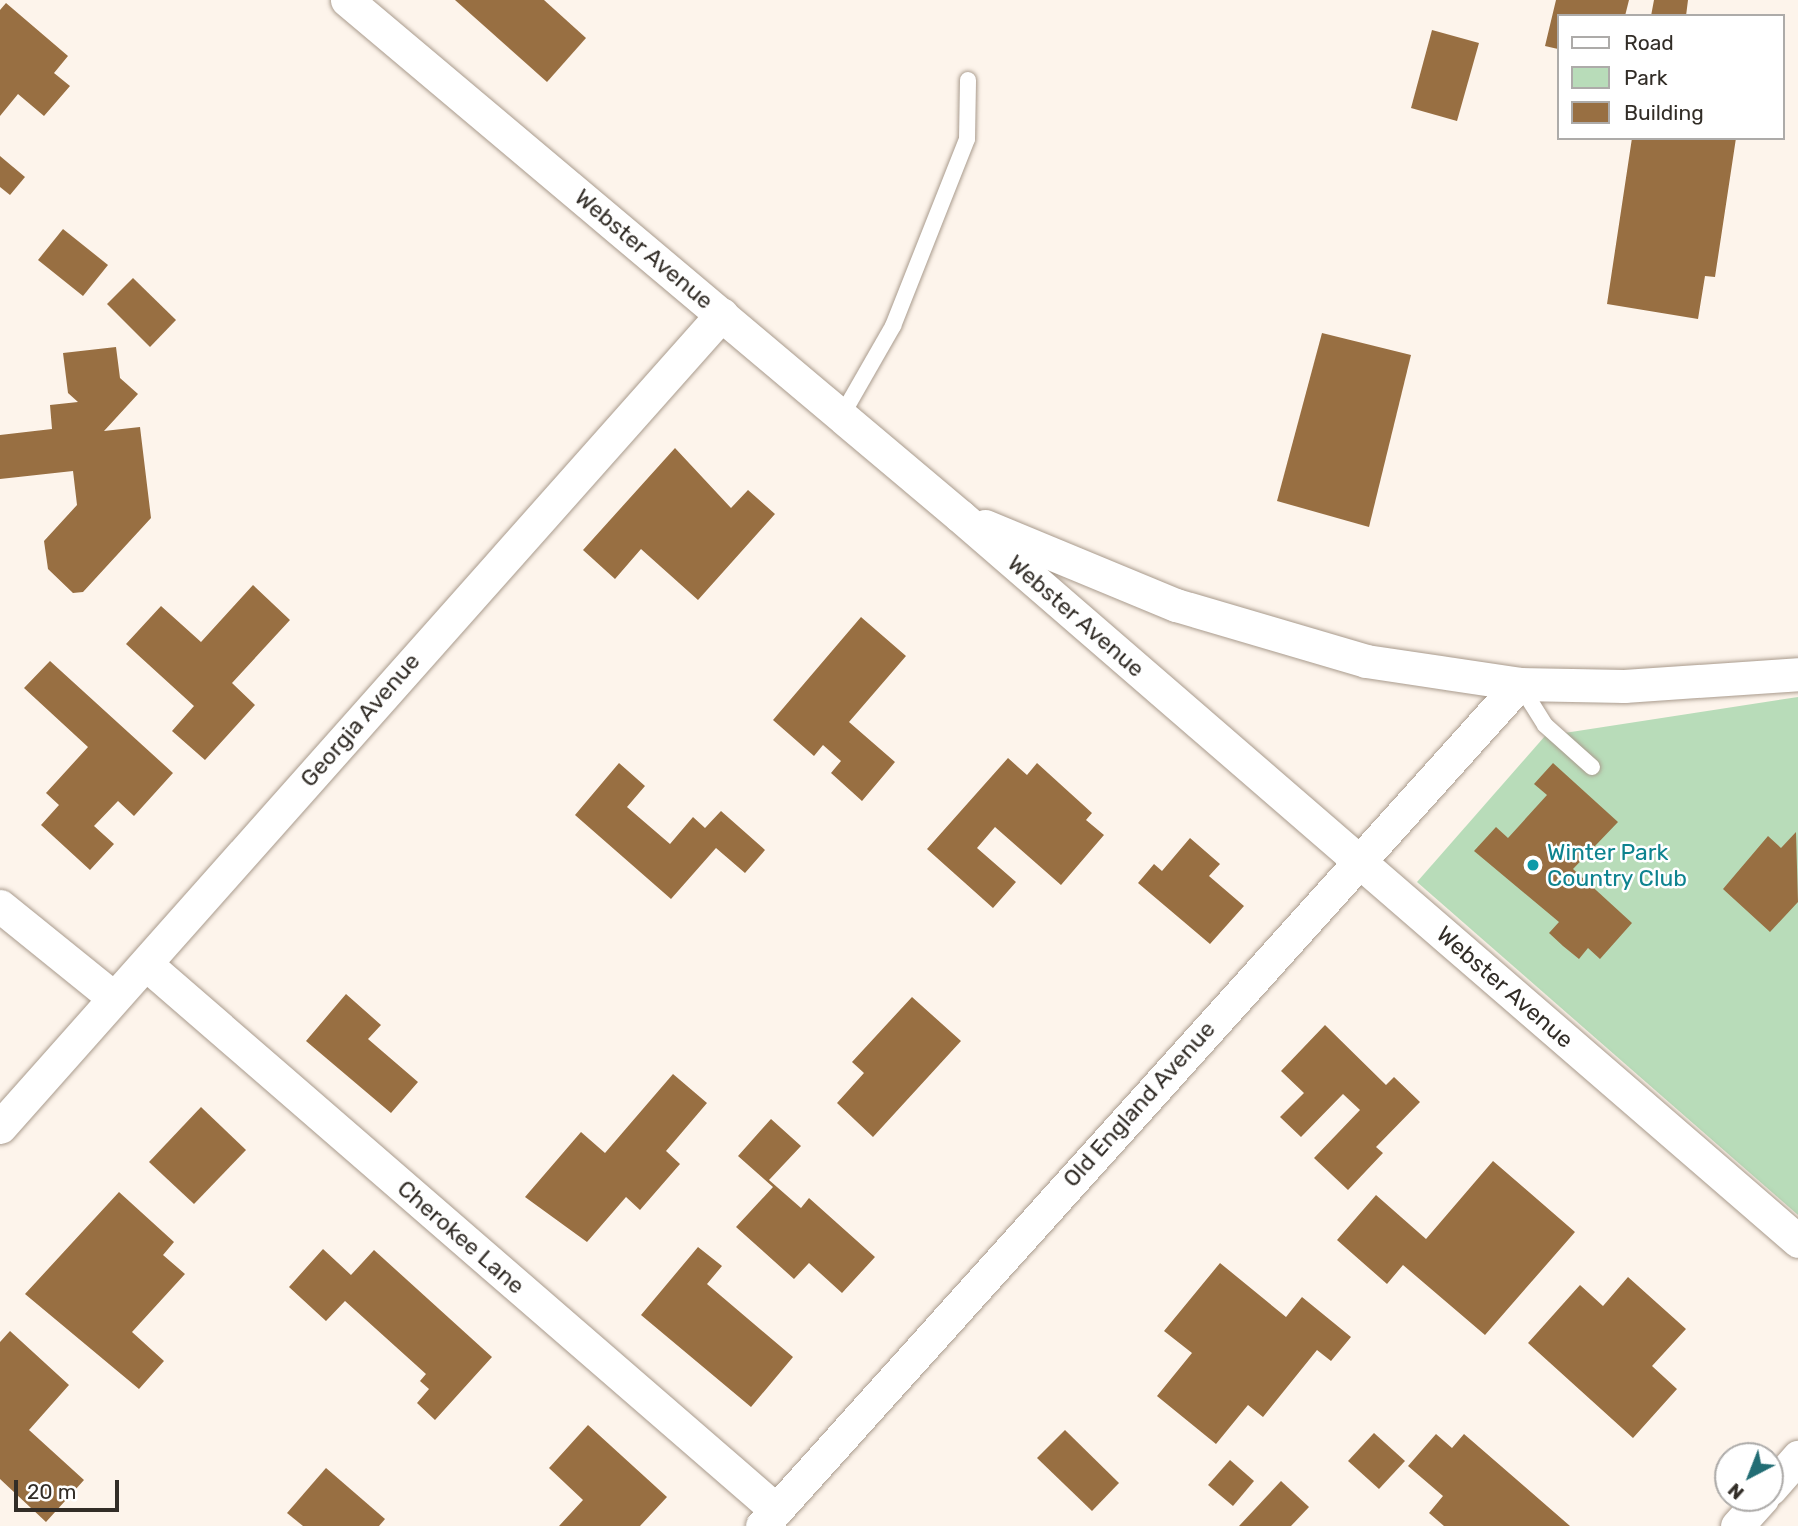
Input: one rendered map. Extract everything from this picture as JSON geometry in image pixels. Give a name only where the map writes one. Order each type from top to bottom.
[{"type":"street","name":"Webster Avenue","points":[[347,0],[842,415],[1798,1241]]},
{"type":"street","name":"Georgia Avenue","points":[[0,1127],[722,314]]},
{"type":"street","points":[[960,516],[1177,605],[1366,661],[1519,684],[1624,686],[1798,674]]},
{"type":"street","name":"Old England Avenue","points":[[769,1518],[1358,859],[1519,684]]},
{"type":"street","points":[[0,906],[114,998]]},
{"type":"street","name":"Cherokee Lane","points":[[146,964],[769,1518]]},
{"type":"street","points":[[1784,1473],[1798,1457]]},
{"type":"street","points":[[1737,1526],[1750,1512]]},
{"type":"lane","points":[[842,415],[893,326],[967,139],[968,80]]},
{"type":"lane","points":[[1519,684],[1545,725],[1592,766]]},
{"type":"green space","points":[[1798,697],[1798,1215],[1417,882],[1545,736]]},
{"type":"building","points":[[455,0],[544,0],[586,38],[547,82]]},
{"type":"building","points":[[1556,0],[1629,0],[1626,14],[1556,14],[1556,49],[1545,46]]},
{"type":"building","points":[[1654,0],[1688,0],[1686,14],[1651,14]]},
{"type":"building","points":[[6,3],[68,56],[54,73],[70,86],[44,116],[18,94],[0,116],[0,10]]},
{"type":"building","points":[[1432,30],[1479,43],[1457,121],[1411,108]]},
{"type":"building","points":[[1632,140],[1736,140],[1715,277],[1705,276],[1698,319],[1607,304]]},
{"type":"building","points":[[0,156],[25,177],[10,195],[0,187]]},
{"type":"building","points":[[63,229],[108,265],[83,296],[38,260]]},
{"type":"building","points":[[133,278],[176,320],[150,347],[107,304]]},
{"type":"building","points":[[1322,333],[1411,355],[1369,527],[1277,501]]},
{"type":"building","points":[[116,347],[120,378],[138,394],[104,431],[140,427],[151,518],[83,592],[73,593],[48,569],[44,541],[77,505],[73,471],[0,479],[0,435],[52,429],[50,405],[78,402],[68,393],[63,353]]},
{"type":"building","points":[[675,448],[731,508],[748,490],[775,514],[698,600],[641,549],[615,579],[583,550]]},
{"type":"building","points":[[253,585],[290,620],[232,683],[255,705],[205,760],[172,731],[194,706],[126,644],[161,606],[201,642]]},
{"type":"building","points":[[861,617],[906,656],[849,722],[895,762],[862,801],[831,773],[841,761],[823,745],[814,756],[773,720]]},
{"type":"building","points":[[50,661],[173,773],[134,816],[118,801],[94,826],[114,844],[90,870],[41,825],[59,805],[46,793],[88,747],[24,688]]},
{"type":"building","points":[[1008,758],[1027,775],[1037,763],[1092,813],[1086,820],[1104,835],[1061,885],[995,827],[977,848],[1016,882],[993,908],[927,849]]},
{"type":"building","points":[[619,763],[645,786],[627,807],[670,844],[693,817],[705,828],[721,811],[765,850],[745,873],[716,848],[671,899],[575,815]]},
{"type":"building","name":"Winter Park Country Club","points":[[1553,763],[1618,822],[1573,869],[1632,923],[1600,959],[1588,948],[1579,959],[1563,946],[1549,933],[1559,922],[1474,851],[1496,827],[1508,838],[1547,795],[1534,784]]},
{"type":"building","points":[[1796,832],[1798,902],[1770,932],[1723,889],[1768,836],[1781,848]]},
{"type":"building","points":[[1190,838],[1220,864],[1209,876],[1244,906],[1210,944],[1138,883],[1154,864],[1162,871]]},
{"type":"building","points":[[346,994],[381,1025],[368,1039],[418,1082],[391,1113],[306,1041]]},
{"type":"building","points":[[912,997],[961,1041],[873,1137],[837,1103],[864,1073],[852,1062]]},
{"type":"building","points":[[1325,1025],[1386,1085],[1394,1077],[1420,1102],[1376,1147],[1383,1153],[1348,1190],[1314,1158],[1360,1110],[1343,1094],[1301,1137],[1280,1117],[1304,1093],[1281,1071]]},
{"type":"building","points":[[673,1074],[707,1103],[666,1151],[680,1164],[640,1210],[626,1197],[587,1242],[525,1197],[581,1132],[605,1153]]},
{"type":"building","points":[[201,1107],[246,1150],[194,1204],[149,1162]]},
{"type":"building","points":[[771,1119],[801,1146],[769,1180],[801,1208],[809,1198],[875,1257],[842,1293],[809,1263],[794,1279],[736,1227],[773,1187],[738,1156]]},
{"type":"building","points":[[1493,1161],[1575,1232],[1485,1335],[1403,1265],[1387,1284],[1337,1240],[1376,1195],[1426,1239]]},
{"type":"building","points":[[119,1192],[174,1242],[163,1255],[185,1274],[132,1332],[164,1361],[139,1389],[25,1294]]},
{"type":"building","points":[[698,1247],[722,1266],[707,1284],[793,1357],[751,1407],[641,1315]]},
{"type":"building","points":[[323,1249],[351,1275],[374,1250],[492,1357],[435,1420],[417,1403],[429,1389],[420,1381],[426,1374],[345,1301],[326,1321],[289,1287]]},
{"type":"building","points":[[1220,1263],[1286,1317],[1302,1297],[1351,1337],[1331,1361],[1317,1350],[1263,1417],[1248,1405],[1216,1444],[1157,1396],[1192,1353],[1164,1331]]},
{"type":"building","points":[[1628,1277],[1686,1329],[1652,1366],[1677,1389],[1633,1438],[1528,1343],[1580,1285],[1603,1306]]},
{"type":"building","points":[[10,1331],[69,1385],[29,1430],[84,1480],[46,1522],[0,1479],[0,1342]]},
{"type":"building","points":[[588,1425],[667,1497],[640,1526],[559,1526],[583,1500],[549,1468]]},
{"type":"building","points":[[1065,1430],[1119,1483],[1092,1511],[1037,1458]]},
{"type":"building","points":[[1374,1433],[1405,1461],[1379,1489],[1348,1461]]},
{"type":"building","points":[[1436,1434],[1452,1448],[1464,1434],[1570,1526],[1444,1526],[1429,1513],[1443,1496],[1408,1466]]},
{"type":"building","points":[[1230,1460],[1254,1481],[1233,1506],[1208,1485]]},
{"type":"building","points":[[326,1468],[385,1519],[379,1526],[303,1526],[287,1513]]},
{"type":"building","points":[[1281,1481],[1309,1507],[1291,1526],[1239,1526]]},
{"type":"place","name":"Winter Park Country Club","points":[[1533,865]]}]
